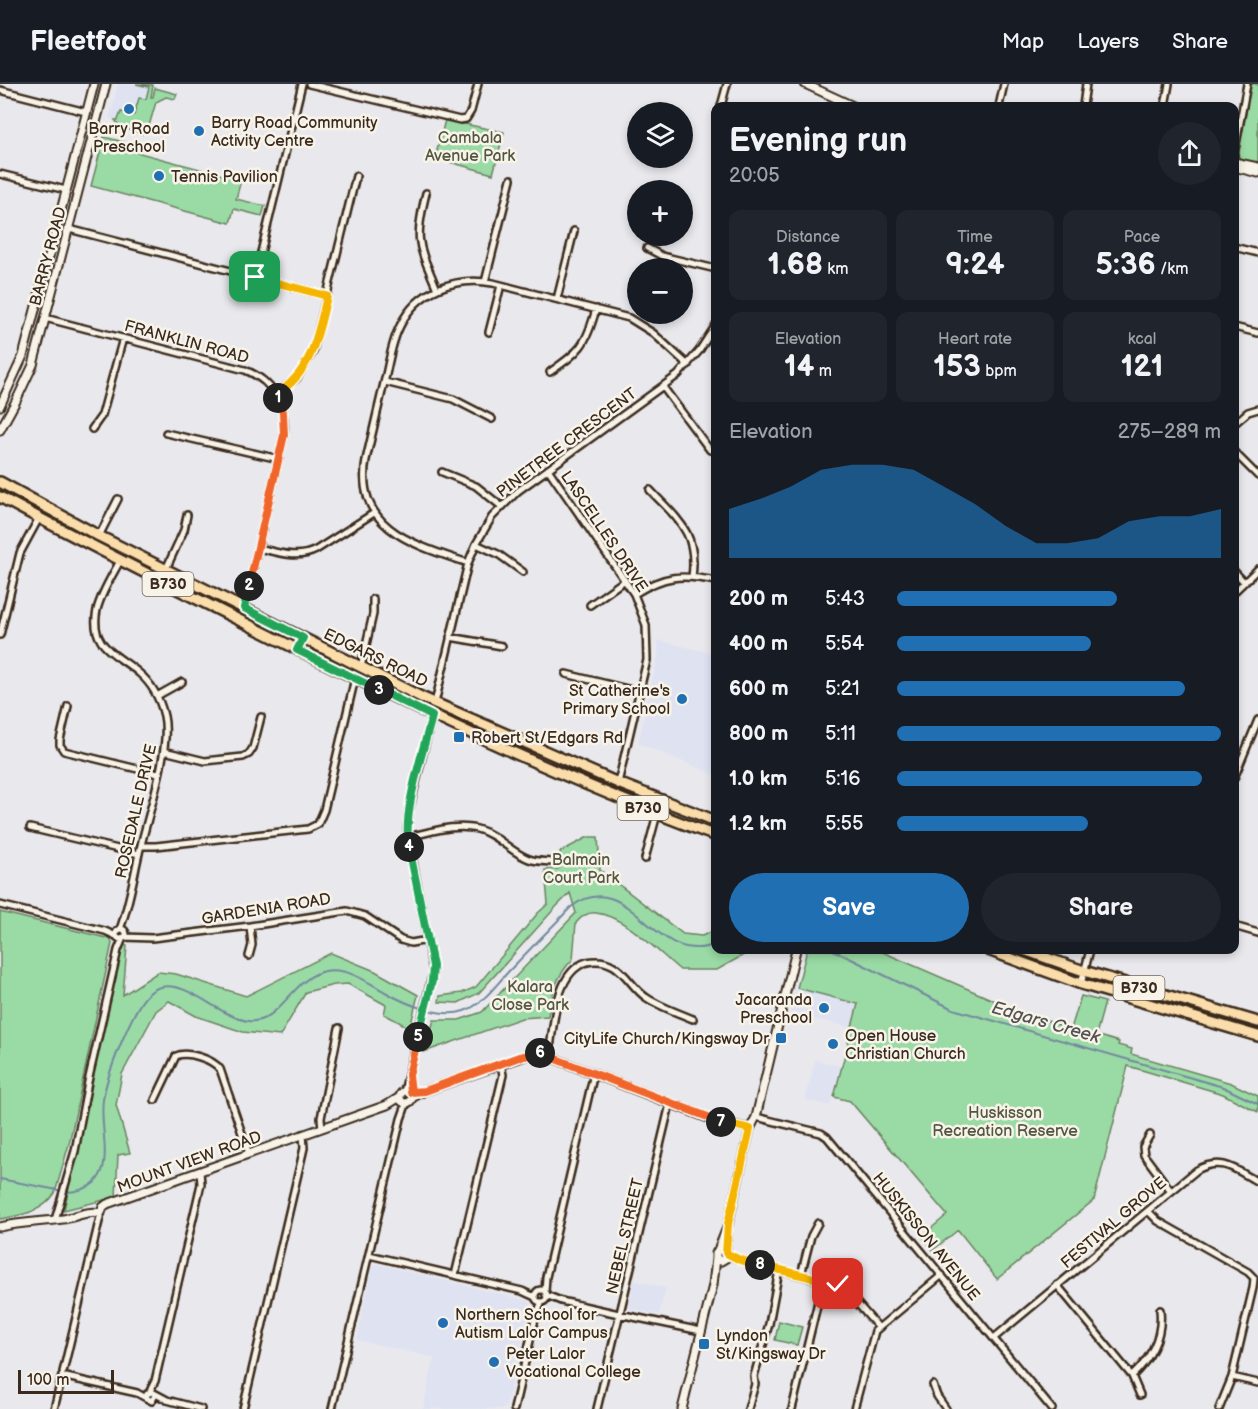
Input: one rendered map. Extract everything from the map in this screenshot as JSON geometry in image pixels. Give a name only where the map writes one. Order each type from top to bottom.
[{"type":"main road","name":"EDGARS ROAD","points":[[0,482],[99,536],[435,703],[618,783],[711,819]]},
{"type":"main road","name":"EDGARS ROAD","points":[[0,497],[120,561],[432,716],[657,814],[711,834]]},
{"type":"main road","points":[[297,650],[303,638]]},
{"type":"main road","points":[[524,756],[529,744]]},
{"type":"main road","points":[[699,830],[703,817]]},
{"type":"main road","name":"B730","points":[[999,954],[1081,984],[1258,1036]]},
{"type":"main road","name":"B730","points":[[1035,954],[1084,971],[1258,1022]]},
{"type":"main road","points":[[1239,1030],[1243,1017]]},
{"type":"street","name":"BARRY ROAD","points":[[0,406],[23,356],[94,84]]},
{"type":"street","name":"BARRY ROAD","points":[[0,430],[30,374],[106,84]]},
{"type":"street","points":[[255,277],[302,84]]},
{"type":"street","points":[[309,84],[460,120],[466,119],[470,114],[478,84]]},
{"type":"street","points":[[722,102],[727,84]]},
{"type":"street","points":[[805,84],[839,102]]},
{"type":"street","points":[[1000,102],[1004,84]]},
{"type":"street","points":[[1084,102],[1086,84]]},
{"type":"street","points":[[1166,102],[1169,84]]},
{"type":"street","points":[[1239,128],[1247,84]]},
{"type":"street","points":[[0,90],[86,112]]},
{"type":"street","points":[[1239,163],[1258,167]]},
{"type":"street","points":[[1239,168],[1258,173]]},
{"type":"street","points":[[0,174],[66,190]]},
{"type":"street","points":[[244,608],[285,428],[283,413],[276,394],[297,378],[315,344],[356,176]]},
{"type":"street","points":[[485,282],[511,179]]},
{"type":"street","points":[[426,193],[418,237],[421,253],[437,289]]},
{"type":"street","points":[[69,229],[327,296]]},
{"type":"street","points":[[557,299],[574,231]]},
{"type":"street","points":[[647,248],[662,256],[711,268]]},
{"type":"street","points":[[1239,248],[1258,253]]},
{"type":"street","points":[[468,563],[426,548],[393,532],[374,513],[365,493],[364,477],[393,344],[401,324],[417,303],[437,289],[460,282],[485,282],[501,285],[629,318],[646,328],[688,365]]},
{"type":"street","points":[[489,332],[501,285]]},
{"type":"street","points":[[550,372],[572,357],[582,346],[591,330],[596,309]]},
{"type":"street","points":[[34,315],[45,318]]},
{"type":"street","name":"FRANKLIN ROAD","points":[[45,318],[245,370],[261,378],[276,394]]},
{"type":"street","points":[[1239,328],[1258,333]]},
{"type":"street","name":"PINETREE CRESCENT","points":[[435,703],[468,563],[476,544],[501,506],[518,491],[663,387],[688,365],[711,333]]},
{"type":"street","points":[[92,429],[102,415],[123,338]]},
{"type":"street","points":[[385,382],[453,399],[492,419]]},
{"type":"street","points":[[0,384],[9,389]]},
{"type":"street","points":[[663,387],[710,450]]},
{"type":"street","points":[[1239,420],[1248,412],[1258,409]]},
{"type":"street","points":[[166,433],[279,459]]},
{"type":"street","points":[[1239,457],[1258,476]]},
{"type":"street","name":"LASCELLES DRIVE","points":[[548,469],[625,580],[643,615],[648,645],[647,660],[618,783]]},
{"type":"street","points":[[442,472],[476,486],[501,506]]},
{"type":"street","points":[[650,490],[681,523],[689,536],[694,555],[692,577]]},
{"type":"street","points":[[99,536],[118,499]]},
{"type":"street","points":[[258,548],[290,555],[306,554],[374,513]]},
{"type":"street","points":[[166,569],[184,530],[187,515]]},
{"type":"street","points":[[0,635],[20,553],[39,518]]},
{"type":"street","points":[[476,544],[498,554],[523,572]]},
{"type":"street","name":"ROSEDALE DRIVE","points":[[55,1220],[75,1151],[124,918],[164,751],[166,726],[157,696],[138,672],[106,649],[97,628],[98,605],[120,561]]},
{"type":"street","points":[[1239,587],[1258,569]]},
{"type":"street","points":[[634,594],[660,580],[681,576],[711,580]]},
{"type":"street","points":[[1239,577],[1245,582]]},
{"type":"street","points":[[590,605],[625,580]]},
{"type":"street","points":[[361,667],[373,614],[373,599]]},
{"type":"street","points":[[450,637],[502,646]]},
{"type":"street","points":[[566,674],[640,692]]},
{"type":"street","points":[[141,846],[308,829],[318,824],[324,810],[355,678]]},
{"type":"street","points":[[157,696],[182,682]]},
{"type":"street","points":[[68,706],[60,740],[64,751],[158,774]]},
{"type":"street","points":[[332,1409],[401,1119],[433,972],[407,837],[409,811],[432,716]]},
{"type":"street","points":[[164,751],[204,761],[243,757],[254,748],[261,717]]},
{"type":"street","points":[[1239,766],[1258,720]]},
{"type":"street","points":[[645,859],[657,814]]},
{"type":"street","points":[[30,828],[139,854]]},
{"type":"street","points":[[407,837],[453,828],[470,828],[486,832],[526,858],[552,862]]},
{"type":"street","name":"GARDENIA ROAD","points":[[0,905],[135,938],[250,926],[347,911],[364,916],[401,940],[411,943],[428,940]]},
{"type":"street","points":[[249,956],[252,945],[250,926]]},
{"type":"street","points":[[1239,927],[1258,933]]},
{"type":"street","points":[[682,1409],[722,1256],[750,1129],[756,1117],[795,954]]},
{"type":"street","points":[[1081,984],[1089,954]]},
{"type":"street","points":[[549,1055],[562,986],[570,972],[585,963],[598,961],[611,964],[623,973],[645,998],[693,1019]]},
{"type":"street","points":[[322,1128],[321,1118],[339,1028]]},
{"type":"street","points":[[155,1100],[176,1056],[189,1054],[216,1064],[220,1069],[249,1154]]},
{"type":"street","name":"MOUNT VIEW ROAD","points":[[0,1227],[28,1221],[55,1220],[88,1211],[101,1213],[106,1204],[531,1054],[549,1055],[708,1118],[750,1129]]},
{"type":"street","points":[[455,1275],[503,1075],[501,1064]]},
{"type":"street","points":[[514,1409],[594,1073]]},
{"type":"street","name":"NEBEL STREET","points":[[597,1409],[670,1104]]},
{"type":"street","name":"HUSKISSON AVENUE","points":[[756,1117],[821,1133],[827,1137],[1052,1409]]},
{"type":"street","points":[[242,1408],[304,1148],[303,1134]]},
{"type":"street","points":[[1150,1135],[1143,1147],[1144,1155],[1171,1191]]},
{"type":"street","name":"FESTIVAL GROVE","points":[[994,1338],[1197,1170],[1217,1163],[1233,1168],[1258,1182]]},
{"type":"street","points":[[148,1409],[201,1184],[200,1171]]},
{"type":"street","points":[[1148,1211],[1158,1221],[1248,1272],[1254,1278],[1232,1377],[1218,1409]]},
{"type":"street","points":[[54,1409],[65,1375],[65,1362],[101,1213]]},
{"type":"street","points":[[801,1275],[811,1236],[818,1223]]},
{"type":"street","points":[[369,1255],[522,1292],[701,1331]]},
{"type":"street","points":[[722,1256],[838,1284],[845,1288],[878,1328]]},
{"type":"street","points":[[748,1409],[755,1384],[754,1376],[769,1324],[779,1270]]},
{"type":"street","points":[[854,1409],[872,1340],[878,1328],[942,1275]]},
{"type":"street","points":[[792,1409],[824,1281]]},
{"type":"street","points":[[1057,1285],[1132,1376],[1140,1395]]},
{"type":"street","points":[[1132,1376],[1145,1364],[1152,1352],[1160,1326],[1160,1310]]},
{"type":"street","points":[[65,1375],[201,1409]]},
{"type":"street","points":[[1232,1377],[1258,1383]]},
{"type":"street","points":[[933,1385],[946,1409]]},
{"type":"shaded area","name":"Barry Road Preschool","points":[[118,84],[153,85],[142,127],[109,118]]},
{"type":"shaded area","name":"St Catherine's Primary School","points":[[658,640],[711,653],[711,773],[638,743],[658,655]]},
{"type":"shaded area","name":"Jacaranda Preschool","points":[[797,988],[858,1004],[852,1028],[790,1013]]},
{"type":"shaded area","points":[[815,1060],[841,1066],[830,1106],[805,1100]]},
{"type":"shaded area","name":"Northern School for Autism Lalor Campus","points":[[377,1264],[529,1301],[531,1305],[505,1409],[423,1409],[434,1358],[357,1340],[372,1267]]},
{"type":"shaded area","points":[[634,1280],[666,1288],[659,1315],[628,1308]]},
{"type":"green space","points":[[136,84],[153,85],[151,97],[153,97],[155,88],[177,94],[175,99],[166,97],[156,102],[149,126],[144,126],[142,134],[136,132],[137,125],[134,131],[121,128],[115,120],[118,120],[121,112],[134,115],[139,98],[146,99],[149,87]]},
{"type":"green space","points":[[1251,84],[1258,84],[1258,162],[1241,161],[1239,150]]},
{"type":"green space","name":"Cambala Avenue Park","points":[[445,120],[504,132],[493,174],[435,158]]},
{"type":"green space","points":[[104,137],[124,142],[121,148],[241,180],[236,199],[265,206],[262,216],[234,209],[230,223],[91,186]]},
{"type":"green space","points":[[588,837],[598,837],[600,870],[683,934],[702,936],[711,932],[711,954],[745,954],[717,970],[680,970],[630,928],[607,916],[590,913],[576,923],[573,959],[562,972],[556,985],[548,1016],[522,1018],[424,1052],[434,1020],[459,1020],[482,1012],[576,913],[570,893],[479,993],[458,1003],[439,1002],[440,996],[462,993],[476,987],[548,904],[545,870],[558,869],[562,865],[560,852]]},
{"type":"green space","points":[[0,912],[110,939],[112,943],[69,1144],[55,1193],[50,1200],[37,1209],[0,1219]]},
{"type":"green space","points":[[122,944],[127,946],[123,995],[158,972],[176,974],[246,996],[331,953],[375,971],[418,995],[410,1028],[384,1014],[386,1005],[348,984],[306,992],[280,1036],[243,1032],[196,1016],[169,1001],[156,1011],[122,1074],[116,1105],[130,1153],[118,1155],[116,1197],[64,1210]]},
{"type":"green space","name":"Huskisson Recreation Reserve","points":[[806,954],[887,954],[1021,1012],[1071,1029],[1081,996],[1105,1002],[1096,1035],[1119,1042],[1118,1045],[1132,1049],[1131,1054],[1231,1083],[1258,1096],[1258,1112],[1223,1094],[1128,1066],[1094,1200],[997,1279],[958,1230],[933,1250],[922,1236],[947,1215],[850,1101],[834,1097],[858,1004],[797,988]]},
{"type":"green space","points":[[779,1321],[802,1327],[797,1345],[775,1340]]},
{"type":"waterway","name":"Edgars Creek","points":[[0,1179],[68,1192],[85,1188],[96,1181],[105,1157],[102,1114],[109,1076],[133,1016],[148,995],[159,988],[182,989],[237,1018],[248,1021],[259,1020],[278,1009],[314,975],[333,970],[357,976],[414,1006],[435,1012],[455,1013],[471,1008],[482,1000],[571,907],[592,897],[610,898],[626,906],[675,943],[694,948],[711,945]]},
{"type":"waterway","name":"Edgars Creek","points":[[841,954],[953,1009],[1223,1087],[1258,1104]]},
{"type":"place","name":"Barry Road Preschool","points":[[129,109]]},
{"type":"place","name":"Barry Road Community Activity Centre","points":[[199,131]]},
{"type":"place","name":"Tennis Pavilion","points":[[159,176]]},
{"type":"place","name":"St Catherine's Primary School","points":[[682,699]]},
{"type":"place","name":"Robert St/Edgars Rd","points":[[459,737]]},
{"type":"place","name":"Jacaranda Preschool","points":[[824,1008]]},
{"type":"place","name":"CityLife Church/Kingsway Dr","points":[[781,1038]]},
{"type":"place","name":"Open House Christian Church","points":[[833,1044]]},
{"type":"place","name":"Northern School for Autism Lalor Campus","points":[[443,1323]]},
{"type":"place","name":"Lyndon St/Kingsway Dr","points":[[704,1344]]},
{"type":"place","name":"Peter Lalor Vocational College","points":[[494,1362]]},
{"type":"route","points":[[255,277],[327,296],[315,344],[308,361],[297,378],[276,394],[283,413],[284,435],[244,608],[303,638],[297,650],[432,716],[409,811],[407,829],[433,966],[432,981],[409,1075],[410,1092],[425,1091],[519,1057],[540,1053],[708,1118],[750,1129],[728,1224],[726,1254],[740,1260],[838,1284]]},
{"type":"park label","name":"Balmain Court Park","points":[[581,868]]},
{"type":"park label","name":"Kalara Close Park","points":[[530,995]]}]
